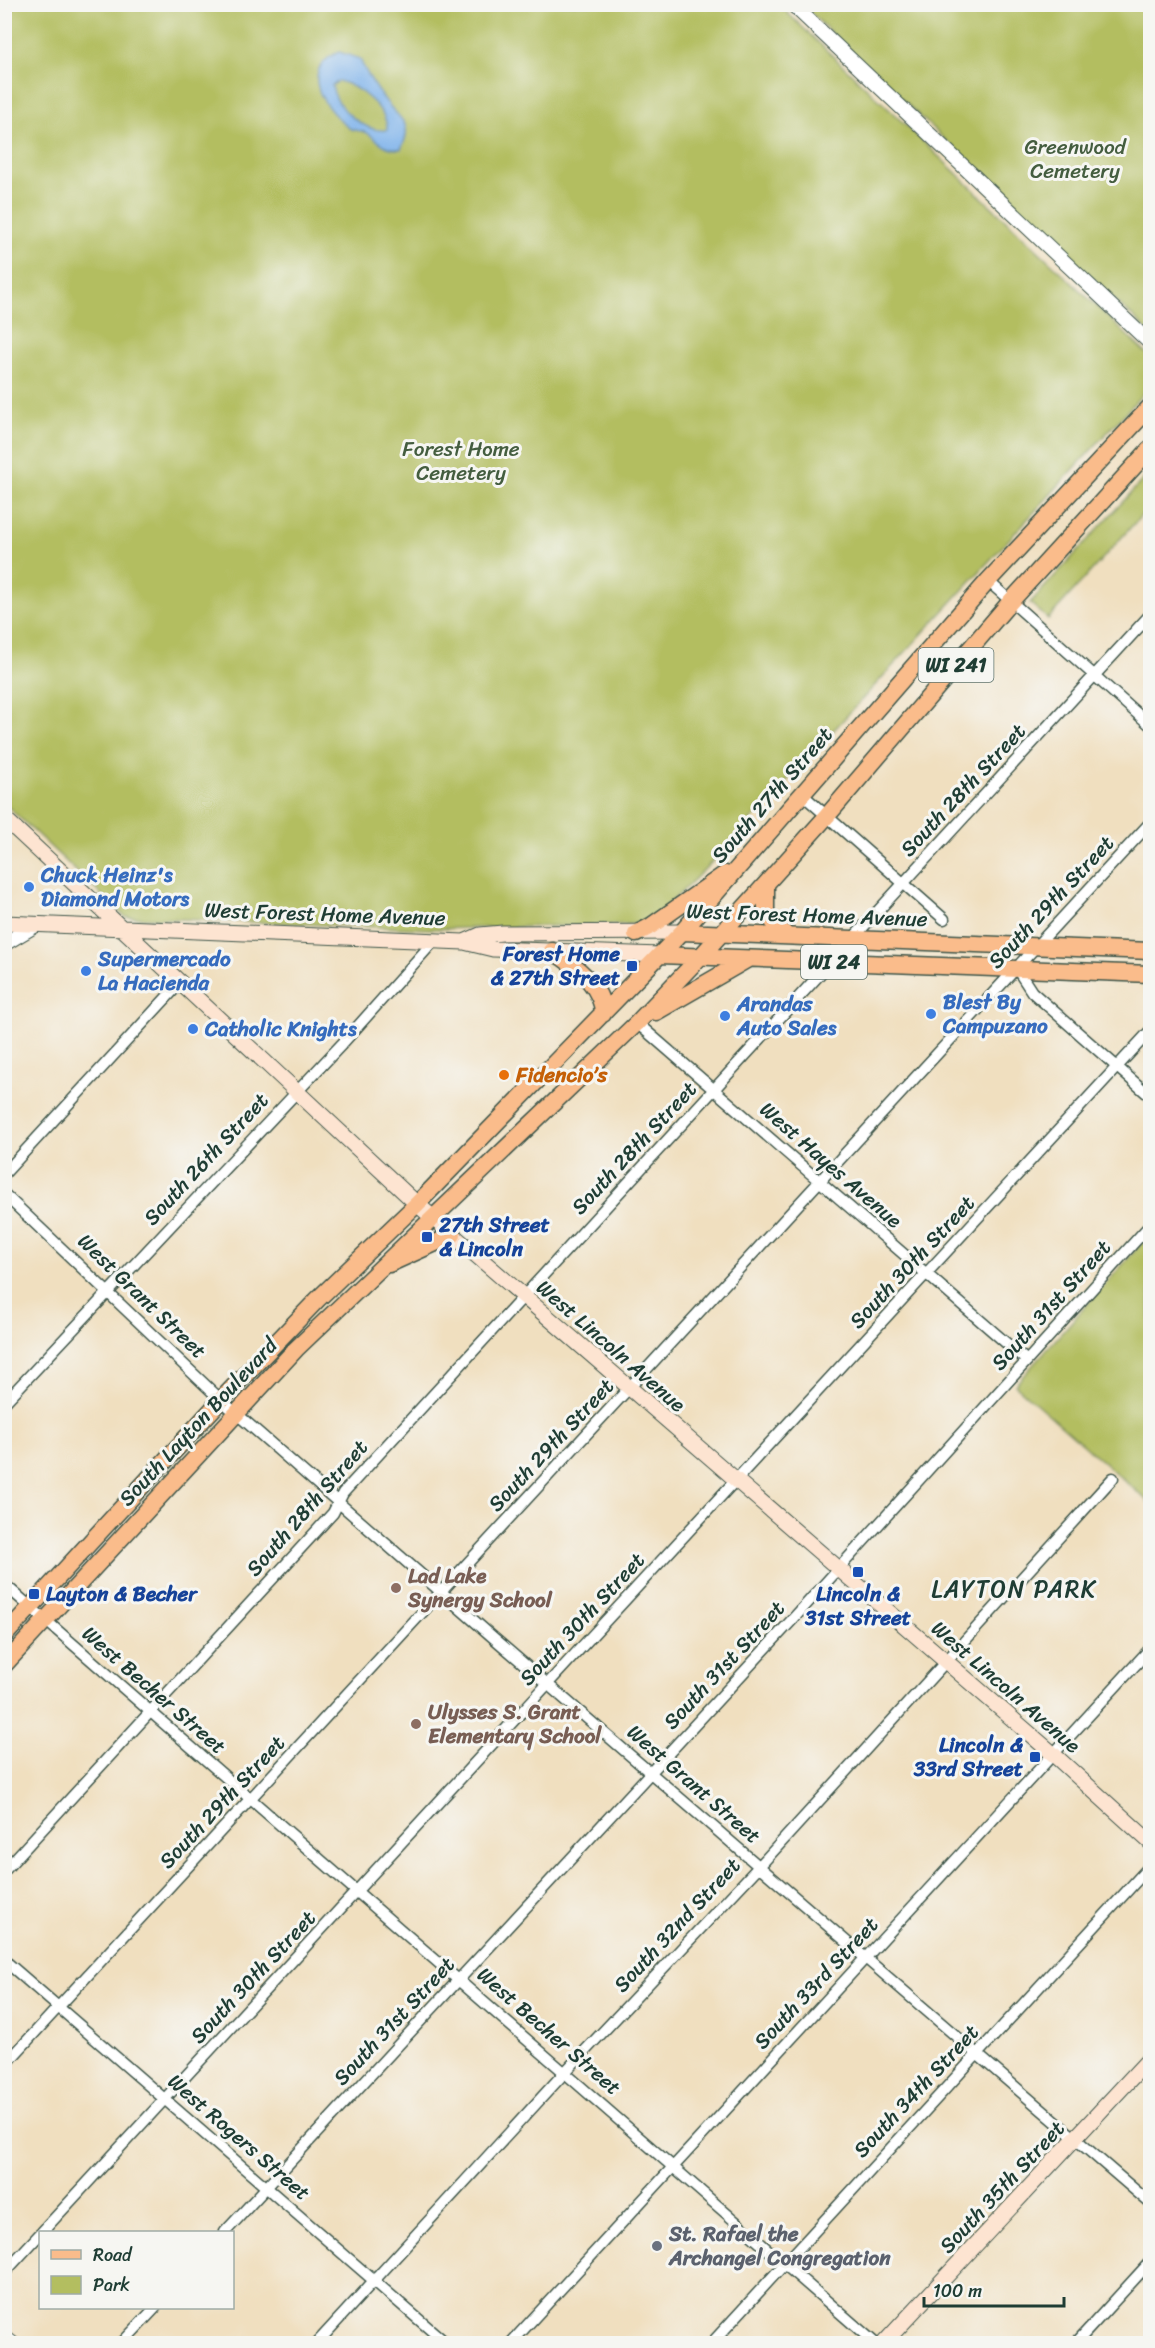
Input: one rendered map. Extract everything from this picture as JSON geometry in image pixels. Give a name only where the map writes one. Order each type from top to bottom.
[{"type":"main road","name":"South 27th Street","points":[[417,1204],[682,932],[988,580],[1150,407]]},
{"type":"main road","name":"WI 241","points":[[701,956],[827,816],[1011,601],[1150,449]]},
{"type":"main road","name":"West Lincoln Avenue","points":[[4,818],[417,1204],[1053,1754],[1150,1842]]},
{"type":"main road","points":[[636,934],[651,926],[748,858]]},
{"type":"main road","points":[[766,885],[766,914],[784,934]]},
{"type":"main road","name":"West Forest Home Avenue","points":[[4,923],[464,942],[493,949],[1150,974]]},
{"type":"main road","name":"West Forest Home Avenue","points":[[464,942],[480,935],[503,933],[682,932],[784,934],[1150,951]]},
{"type":"main road","points":[[552,951],[595,987],[603,1001],[603,1014]]},
{"type":"main road","points":[[433,1217],[637,1023],[701,956]]},
{"type":"main road","points":[[637,1023],[749,959]]},
{"type":"main road","name":"South Layton Boulevard","points":[[4,1636],[221,1400],[318,1299],[417,1204]]},
{"type":"main road","name":"South Layton Boulevard","points":[[4,1665],[296,1349],[433,1217]]},
{"type":"main road","points":[[380,1268],[453,1235]]},
{"type":"main road","name":"South 35th Street","points":[[883,2343],[1150,2058]]},
{"type":"street","points":[[792,4],[1150,343]]},
{"type":"street","points":[[988,580],[1150,725]]},
{"type":"street","name":"South 28th Street","points":[[4,1871],[333,1513],[344,1492],[1150,615]]},
{"type":"street","points":[[803,795],[944,919]]},
{"type":"street","name":"South 29th Street","points":[[4,2066],[1150,823]]},
{"type":"street","points":[[4,944],[36,925]]},
{"type":"street","name":"South 26th Street","points":[[4,1403],[296,1092],[434,941]]},
{"type":"street","points":[[1017,969],[1032,992],[1150,1096]]},
{"type":"street","points":[[4,1174],[180,983]]},
{"type":"street","name":"West Hayes Avenue","points":[[637,1023],[1027,1361]]},
{"type":"street","name":"South 30th Street","points":[[43,2231],[1150,1032]]},
{"type":"street","name":"West Grant Street","points":[[4,1194],[109,1291],[221,1400],[1150,2204]]},
{"type":"street","name":"South 31st Street","points":[[226,2231],[838,1570],[1150,1225]]},
{"type":"street","name":"South 32nd Street","points":[[316,2343],[566,2071],[760,1866],[1113,1478]]},
{"type":"street","name":"West Becher Street","points":[[4,1584],[876,2343]]},
{"type":"street","name":"South 33rd Street","points":[[510,2343],[1150,1649]]},
{"type":"street","name":"South 34th Street","points":[[711,2343],[1150,1866]]},
{"type":"street","name":"West Rogers Street","points":[[4,1960],[447,2343]]},
{"type":"street","name":"South 30th Street","points":[[4,2273],[39,2235]]},
{"type":"street","points":[[1075,2343],[1150,2262]]},
{"type":"street","points":[[121,2343],[152,2309]]},
{"type":"street","points":[[4,2337],[13,2343]]},
{"type":"green space","name":"Forest Home Cemetery","points":[[18,4],[779,5],[1150,357],[1150,386],[718,856],[652,921],[641,924],[431,929],[125,917],[5,804],[4,19]]},
{"type":"green space","name":"Greenwood Cemetery","points":[[802,5],[1150,5],[1150,333]]},
{"type":"green space","points":[[1150,472],[1150,506],[1048,619],[1030,603]]},
{"type":"green space","points":[[1150,1234],[1150,1503],[1015,1385]]},
{"type":"water","points":[[339,52],[360,59],[390,107],[404,122],[406,133],[401,149],[387,147],[367,133],[351,129],[326,105],[317,80],[322,64]],"holes":[[[339,81],[363,93],[377,107],[383,114],[387,130],[378,130],[360,123],[345,110],[334,93],[332,85]]]},
{"type":"place","name":"Chuck Heinz's Diamond Motors","points":[[29,887]]},
{"type":"place","name":"Forest Home & 27th Street","points":[[632,966]]},
{"type":"place","name":"Supermercado La Hacienda","points":[[86,971]]},
{"type":"place","name":"Blest By Campuzano","points":[[931,1014]]},
{"type":"place","name":"Arandas Auto Sales","points":[[725,1016]]},
{"type":"place","name":"Catholic Knights","points":[[193,1029]]},
{"type":"place","name":"Fidencio’s","points":[[504,1075]]},
{"type":"place","name":"27th Street & Lincoln","points":[[427,1237]]},
{"type":"place","name":"Lincoln & 31st Street","points":[[858,1572]]},
{"type":"place","name":"Lad Lake Synergy School","points":[[396,1588]]},
{"type":"place","name":"Layton & Becher","points":[[34,1594]]},
{"type":"place","name":"Ulysses S. Grant Elementary School","points":[[416,1724]]},
{"type":"place","name":"Lincoln & 33rd Street","points":[[1035,1757]]},
{"type":"place","name":"St. Rafael the Archangel Congregation","points":[[657,2246]]},
{"type":"district","name":"LAYTON PARK","points":[[1014,1589]]}]
